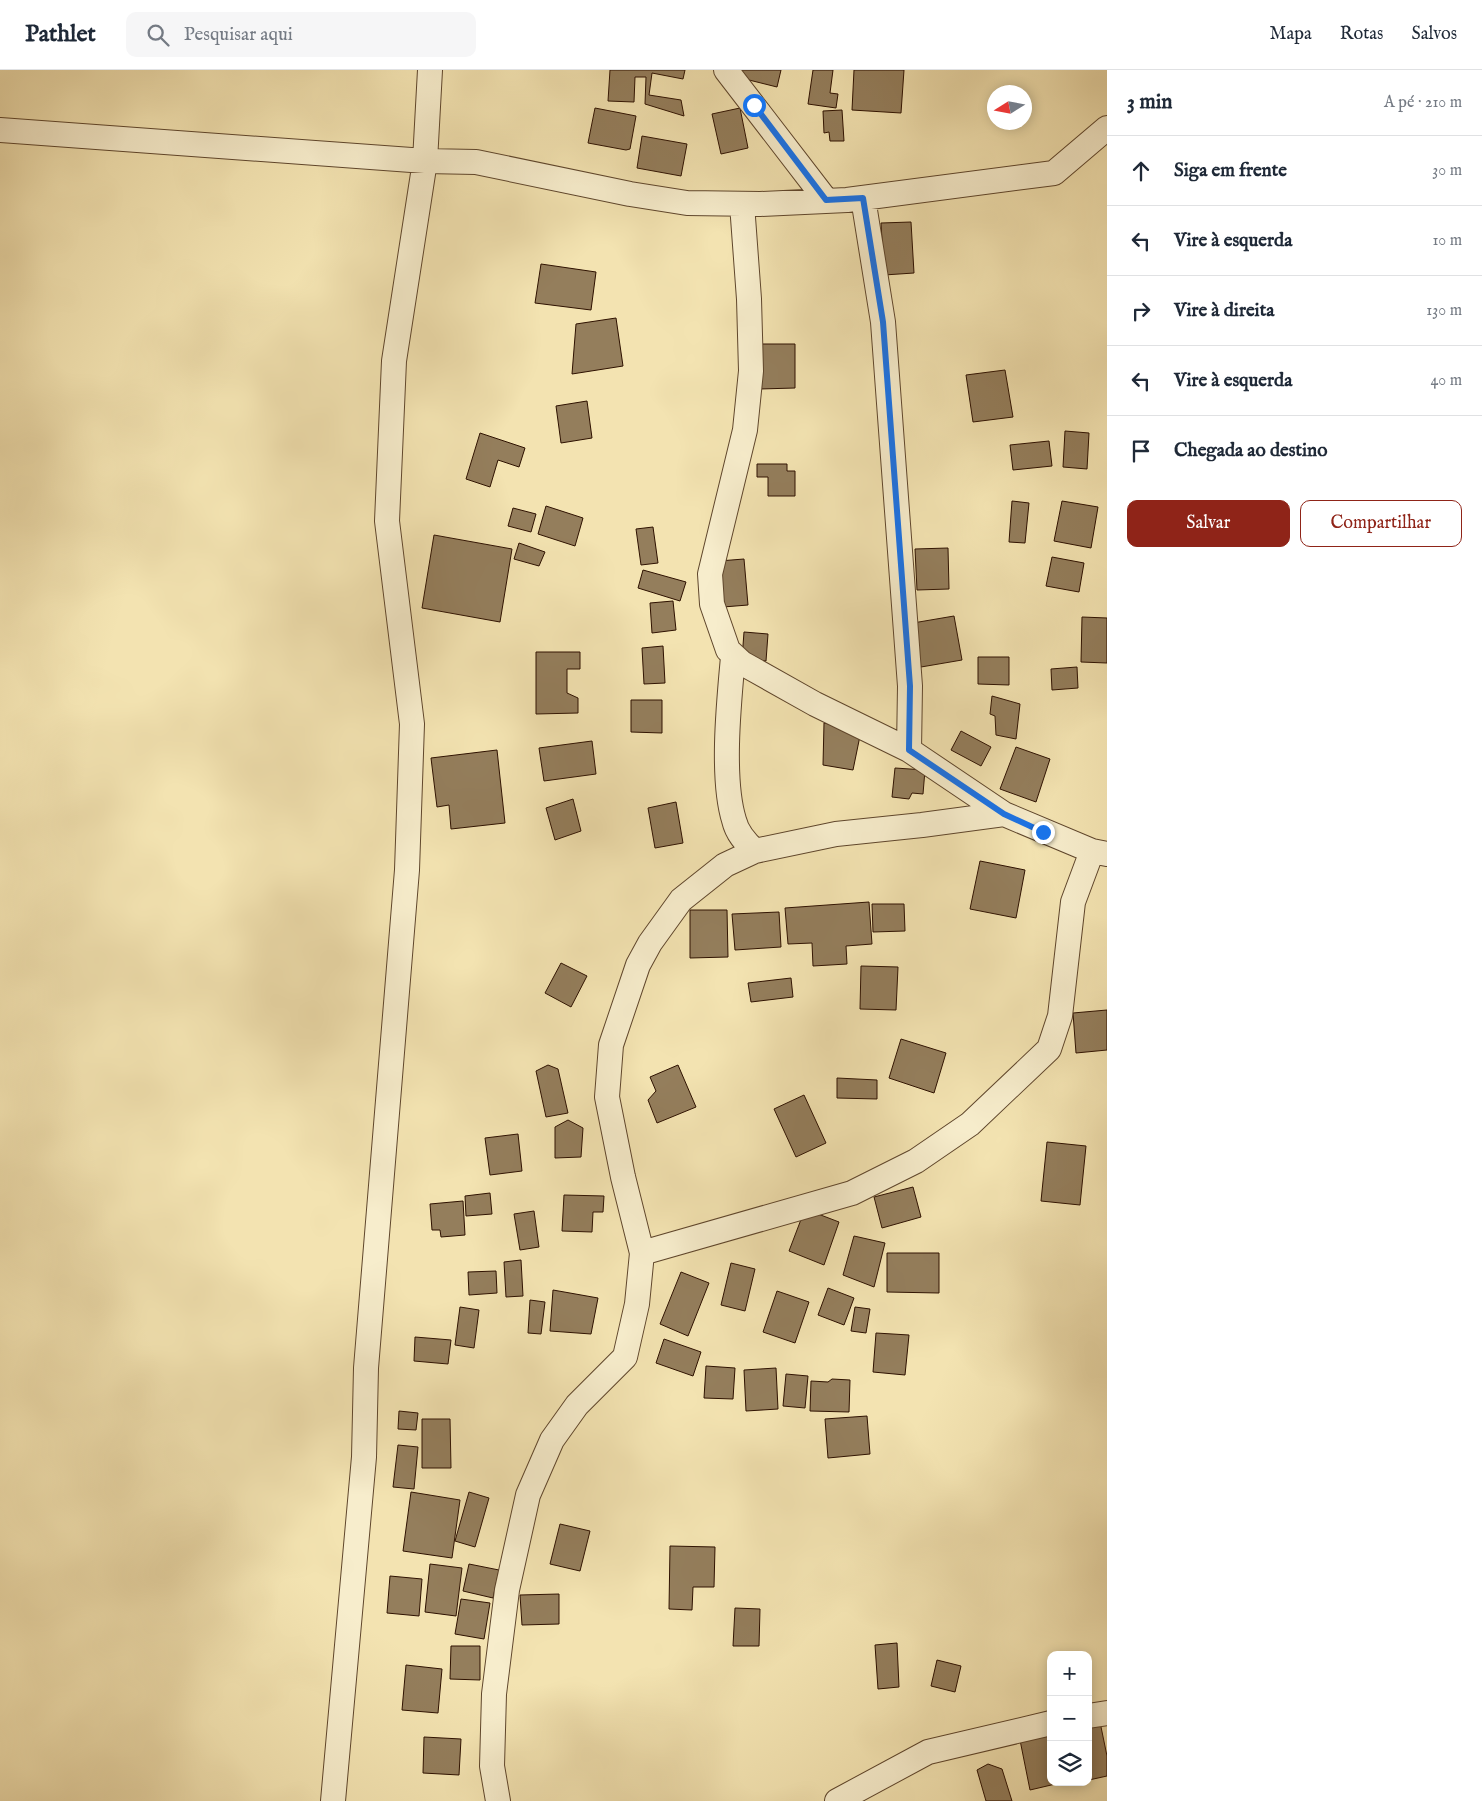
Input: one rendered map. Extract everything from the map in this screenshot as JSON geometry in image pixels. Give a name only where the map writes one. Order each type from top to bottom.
[{"type":"street","points":[[333,1801],[364,1457],[366,1368],[407,870],[412,724],[387,521],[394,361],[425,161],[430,70]]},
{"type":"street","points":[[726,70],[826,200]]},
{"type":"street","points":[[0,130],[425,161],[476,162],[630,194],[687,203],[742,204],[863,198],[1054,173],[1107,128]]},
{"type":"street","points":[[863,198],[883,322],[910,686],[909,750]]},
{"type":"street","points":[[642,1253],[852,1193],[916,1161],[970,1124],[1049,1049],[1060,1016],[1073,902],[1099,853],[1004,814],[909,750],[814,704],[733,657],[728,650],[712,604],[710,574],[745,430],[751,372],[749,299],[742,204]]},
{"type":"street","points":[[733,657],[728,743],[729,793],[734,820],[743,840],[755,851]]},
{"type":"street","points":[[498,1801],[492,1766],[494,1694],[507,1590],[528,1494],[552,1440],[577,1405],[625,1356],[637,1304],[642,1253],[623,1177],[607,1097],[611,1045],[638,965],[650,944],[681,900],[725,865],[755,851],[836,834],[1004,814]]},
{"type":"street","points":[[1092,1715],[1107,1713]]},
{"type":"street","points":[[837,1801],[928,1752],[1047,1724]]},
{"type":"building","points":[[610,70],[685,70],[683,79],[652,73],[649,95],[681,100],[684,116],[645,104],[646,77],[635,77],[634,102],[608,101]]},
{"type":"building","points":[[742,70],[781,70],[777,87],[741,78]]},
{"type":"building","points":[[813,70],[833,70],[830,93],[838,94],[836,108],[808,104]]},
{"type":"building","points":[[854,70],[904,70],[901,113],[852,110]]},
{"type":"building","points":[[595,108],[636,116],[630,149],[626,150],[588,143]]},
{"type":"building","points":[[740,108],[748,148],[721,154],[712,114]]},
{"type":"building","points":[[842,110],[844,141],[830,141],[829,132],[824,133],[823,111]]},
{"type":"building","points":[[642,136],[687,144],[681,176],[637,168]]},
{"type":"building","points":[[911,222],[914,273],[884,275],[881,223]]},
{"type":"building","points":[[541,264],[596,272],[591,310],[535,303]]},
{"type":"building","points":[[616,318],[623,366],[572,374],[576,324]]},
{"type":"building","points":[[759,344],[795,344],[795,388],[760,389]]},
{"type":"building","points":[[1005,370],[1013,417],[973,422],[966,375]]},
{"type":"building","points":[[587,401],[592,438],[561,443],[556,406]]},
{"type":"building","points":[[1065,431],[1089,433],[1087,469],[1063,467]]},
{"type":"building","points":[[480,433],[525,448],[519,467],[498,460],[490,487],[466,479]]},
{"type":"building","points":[[1049,441],[1052,466],[1013,470],[1010,445]]},
{"type":"building","points":[[757,464],[787,464],[787,471],[795,471],[795,496],[768,496],[768,477],[757,477]]},
{"type":"building","points":[[1012,501],[1029,503],[1025,543],[1009,542]]},
{"type":"building","points":[[1062,501],[1098,507],[1091,548],[1054,541]]},
{"type":"building","points":[[546,506],[583,518],[575,546],[538,534]]},
{"type":"building","points":[[513,508],[536,514],[531,532],[508,526]]},
{"type":"building","points":[[653,527],[658,563],[641,565],[636,529]]},
{"type":"building","points":[[434,535],[512,549],[500,622],[422,608]]},
{"type":"building","points":[[519,543],[545,552],[539,566],[514,559]]},
{"type":"building","points":[[948,548],[949,589],[917,590],[915,549]]},
{"type":"building","points":[[1052,557],[1084,563],[1079,592],[1046,586]]},
{"type":"building","points":[[744,559],[748,605],[723,607],[719,561]]},
{"type":"building","points":[[643,570],[686,582],[680,601],[638,588]]},
{"type":"building","points":[[673,601],[676,630],[652,633],[650,603]]},
{"type":"building","points":[[954,616],[962,660],[921,667],[913,623]]},
{"type":"building","points":[[1082,617],[1107,618],[1107,663],[1081,662]]},
{"type":"building","points":[[744,632],[768,634],[766,661],[742,659]]},
{"type":"building","points":[[663,646],[665,683],[644,684],[642,648]]},
{"type":"building","points":[[536,652],[580,652],[580,669],[567,669],[567,693],[578,698],[578,713],[536,714]]},
{"type":"building","points":[[978,657],[1009,657],[1009,685],[978,684]]},
{"type":"building","points":[[1077,667],[1078,688],[1052,690],[1051,669]]},
{"type":"building","points":[[992,696],[1020,704],[1016,739],[996,735],[995,716],[990,714]]},
{"type":"building","points":[[631,700],[662,700],[662,733],[631,732]]},
{"type":"building","points":[[824,723],[861,731],[853,770],[823,765]]},
{"type":"building","points":[[961,731],[991,747],[981,766],[951,750]]},
{"type":"building","points":[[592,741],[596,774],[544,781],[539,748]]},
{"type":"building","points":[[1016,747],[1050,759],[1036,802],[1000,789]]},
{"type":"building","points":[[497,750],[505,823],[451,829],[449,805],[437,807],[431,758]]},
{"type":"building","points":[[895,768],[925,770],[923,794],[912,793],[909,799],[892,797]]},
{"type":"building","points":[[573,799],[581,831],[555,840],[546,808]]},
{"type":"building","points":[[676,802],[683,843],[655,848],[648,808]]},
{"type":"building","points":[[980,861],[1025,870],[1016,918],[970,909]]},
{"type":"building","points":[[869,902],[872,944],[846,946],[847,964],[813,966],[812,943],[788,944],[785,908]]},
{"type":"building","points":[[872,904],[904,904],[905,931],[873,932]]},
{"type":"building","points":[[690,910],[727,910],[728,957],[690,958]]},
{"type":"building","points":[[779,912],[781,947],[735,950],[732,914]]},
{"type":"building","points":[[561,963],[587,976],[571,1007],[545,993]]},
{"type":"building","points":[[861,966],[898,967],[896,1010],[860,1009]]},
{"type":"building","points":[[791,978],[793,997],[751,1002],[748,983]]},
{"type":"building","points":[[1107,1010],[1107,1050],[1076,1053],[1073,1013]]},
{"type":"building","points":[[901,1039],[946,1053],[934,1093],[889,1078]]},
{"type":"building","points":[[548,1065],[558,1069],[568,1113],[546,1117],[536,1071]]},
{"type":"building","points":[[678,1065],[696,1107],[657,1123],[648,1100],[656,1091],[650,1077]]},
{"type":"building","points":[[837,1078],[877,1080],[877,1099],[837,1098]]},
{"type":"building","points":[[804,1095],[826,1143],[796,1157],[774,1109]]},
{"type":"building","points":[[568,1120],[583,1128],[581,1157],[555,1158],[555,1127]]},
{"type":"building","points":[[518,1134],[522,1171],[490,1175],[485,1138]]},
{"type":"building","points":[[1047,1142],[1086,1146],[1080,1205],[1041,1201]]},
{"type":"building","points":[[913,1187],[921,1217],[882,1228],[874,1197]]},
{"type":"building","points":[[490,1193],[492,1214],[466,1216],[465,1196]]},
{"type":"building","points":[[564,1195],[604,1196],[603,1212],[593,1212],[592,1232],[562,1231]]},
{"type":"building","points":[[463,1201],[465,1235],[441,1237],[440,1230],[432,1230],[430,1204]]},
{"type":"building","points":[[805,1209],[839,1222],[824,1265],[789,1251]]},
{"type":"building","points":[[534,1211],[539,1247],[520,1250],[514,1214]]},
{"type":"building","points":[[854,1236],[885,1243],[874,1287],[843,1275]]},
{"type":"building","points":[[887,1253],[939,1253],[939,1293],[887,1292]]},
{"type":"building","points":[[521,1260],[523,1296],[506,1297],[504,1262]]},
{"type":"building","points":[[731,1263],[755,1269],[745,1311],[721,1305]]},
{"type":"building","points":[[496,1271],[497,1293],[469,1295],[468,1272]]},
{"type":"building","points":[[681,1272],[709,1283],[688,1336],[660,1324]]},
{"type":"building","points":[[828,1288],[854,1298],[844,1325],[818,1315]]},
{"type":"building","points":[[553,1290],[598,1298],[591,1334],[550,1331]]},
{"type":"building","points":[[777,1291],[809,1302],[795,1343],[763,1332]]},
{"type":"building","points":[[530,1300],[545,1302],[541,1334],[528,1333]]},
{"type":"building","points":[[460,1307],[479,1310],[474,1348],[455,1345]]},
{"type":"building","points":[[855,1307],[870,1309],[866,1333],[851,1331]]},
{"type":"building","points":[[876,1333],[909,1335],[905,1375],[873,1372]]},
{"type":"building","points":[[415,1337],[451,1340],[448,1364],[414,1361]]},
{"type":"building","points":[[664,1339],[701,1352],[693,1376],[656,1363]]},
{"type":"building","points":[[706,1366],[735,1368],[733,1399],[704,1398]]},
{"type":"building","points":[[776,1368],[778,1409],[746,1411],[744,1370]]},
{"type":"building","points":[[786,1374],[808,1376],[805,1408],[783,1406]]},
{"type":"building","points":[[832,1379],[850,1380],[849,1412],[810,1411],[811,1381],[828,1382]]},
{"type":"building","points":[[399,1411],[418,1413],[416,1430],[398,1429]]},
{"type":"building","points":[[867,1416],[870,1454],[828,1458],[825,1419]]},
{"type":"building","points":[[422,1419],[450,1419],[451,1468],[422,1468]]},
{"type":"building","points":[[398,1445],[418,1447],[414,1489],[393,1487]]},
{"type":"building","points":[[411,1492],[460,1500],[452,1558],[403,1551]]},
{"type":"building","points":[[469,1492],[489,1498],[475,1547],[455,1541]]},
{"type":"building","points":[[560,1524],[590,1531],[580,1571],[550,1564]]},
{"type":"building","points":[[670,1546],[715,1547],[714,1587],[693,1587],[692,1610],[669,1609]]},
{"type":"building","points":[[430,1564],[462,1568],[456,1616],[425,1612]]},
{"type":"building","points":[[469,1564],[499,1570],[493,1598],[463,1591]]},
{"type":"building","points":[[390,1576],[422,1579],[419,1616],[387,1613]]},
{"type":"building","points":[[559,1594],[559,1624],[522,1625],[520,1595]]},
{"type":"building","points":[[461,1599],[490,1603],[484,1639],[455,1634]]},
{"type":"building","points":[[735,1608],[760,1609],[759,1646],[733,1646]]},
{"type":"building","points":[[897,1643],[899,1687],[878,1689],[875,1645]]},
{"type":"building","points":[[451,1646],[480,1646],[480,1680],[450,1679]]},
{"type":"building","points":[[937,1660],[961,1666],[955,1692],[931,1686]]},
{"type":"building","points":[[406,1665],[442,1669],[438,1713],[402,1710]]},
{"type":"building","points":[[1100,1722],[1107,1756],[1107,1776],[1092,1779],[1092,1741],[1092,1724]]},
{"type":"building","points":[[1047,1734],[1047,1786],[1030,1790],[1020,1740]]},
{"type":"building","points":[[424,1737],[461,1739],[459,1775],[423,1773]]},
{"type":"building","points":[[988,1764],[1002,1769],[1012,1801],[986,1801],[977,1770]]},
{"type":"route","points":[[754,105],[826,200],[863,198],[883,322],[910,686],[909,750],[930,766],[1004,814],[1043,832]]}]
